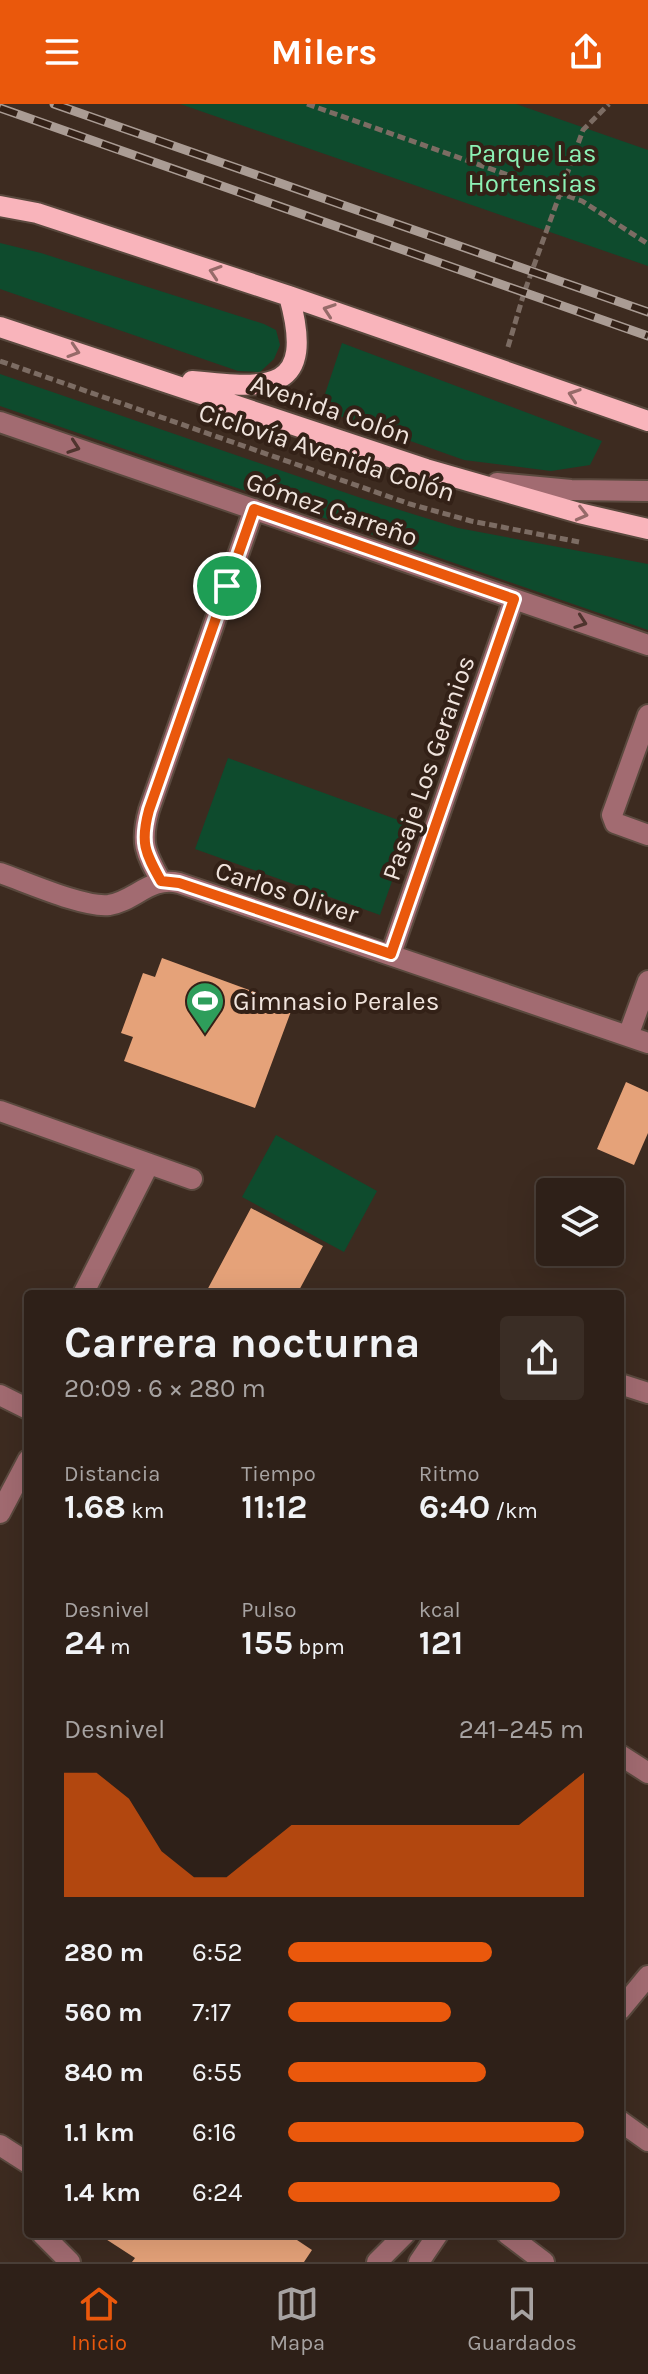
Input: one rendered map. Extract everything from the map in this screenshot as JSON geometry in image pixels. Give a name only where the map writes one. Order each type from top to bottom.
[{"type":"main road","points":[[0,206],[37,213],[289,296],[648,421]]},
{"type":"main road","points":[[154,377],[253,386],[272,383],[289,372],[295,361],[298,331],[289,296]]},
{"type":"main road","name":"Avenida Colón","points":[[0,327],[426,469],[549,505],[648,529]]},
{"type":"street","name":"Gómez Carreño","points":[[0,422],[648,645]]},
{"type":"street","points":[[426,469],[522,486],[648,491]]},
{"type":"street","points":[[0,873],[94,905],[120,902],[161,881],[145,852],[144,830],[254,509]]},
{"type":"street","name":"Pasaje Los Geranios","points":[[391,954],[514,599]]},
{"type":"street","points":[[648,715],[612,820],[648,835]]},
{"type":"street","name":"Carlos Oliver","points":[[161,881],[179,883],[648,1043]]},
{"type":"street","points":[[628,1036],[648,981]]},
{"type":"street","points":[[0,1111],[192,1179]]},
{"type":"street","points":[[85,1290],[149,1164]]},
{"type":"street","points":[[624,1385],[648,1393]]},
{"type":"street","points":[[0,1395],[24,1407]]},
{"type":"street","points":[[0,1513],[24,1468]]},
{"type":"street","points":[[624,1758],[648,1773]]},
{"type":"street","points":[[624,2005],[648,1976]]},
{"type":"street","points":[[624,2124],[648,2141]]},
{"type":"street","points":[[0,2145],[24,2160]]},
{"type":"street","points":[[46,2238],[70,2262]]},
{"type":"street","points":[[377,2262],[401,2238]]},
{"type":"street","points":[[419,2262],[435,2238]]},
{"type":"street","points":[[512,2238],[544,2262]]},
{"type":"path","points":[[307,104],[559,192],[601,212],[648,244]]},
{"type":"path","points":[[501,369],[524,293],[583,130],[609,104]]},
{"type":"path","name":"Ciclovía Avenida Colón","points":[[0,361],[410,504],[471,521],[582,542]]},
{"type":"green space","name":"Parque Las Hortensias","points":[[180,104],[516,104],[648,150],[648,266]]},
{"type":"green space","points":[[0,243],[41,253],[264,324],[276,330],[280,345],[274,359],[260,372],[238,371],[0,289]]},
{"type":"green space","points":[[342,343],[602,441],[590,465],[551,471],[464,460],[320,409]]},
{"type":"green space","points":[[0,374],[361,498],[458,528],[648,564],[648,630],[0,406]]},
{"type":"green space","points":[[228,758],[412,825],[380,915],[195,849]]},
{"type":"green space","points":[[276,1135],[377,1191],[344,1252],[242,1197]]},
{"type":"building","name":"Gimnasio Perales","points":[[162,958],[293,1006],[255,1108],[124,1061],[133,1037],[121,1033],[143,973],[155,977]]},
{"type":"building","points":[[626,1082],[648,1092],[648,1133],[634,1165],[597,1149]]},
{"type":"building","points":[[251,1208],[323,1246],[299,1290],[207,1290]]},
{"type":"building","points":[[104,2238],[294,2238],[312,2250],[304,2262],[132,2262],[135,2258]]},
{"type":"railway","points":[[54,104],[648,312]]},
{"type":"railway","points":[[0,108],[648,336]]},
{"type":"place","name":"Gimnasio Perales","points":[[205,1035]]},
{"type":"route","points":[[254,509],[514,599],[391,954],[179,883],[161,881],[145,852],[144,830],[149,810],[227,586],[254,509]]}]
